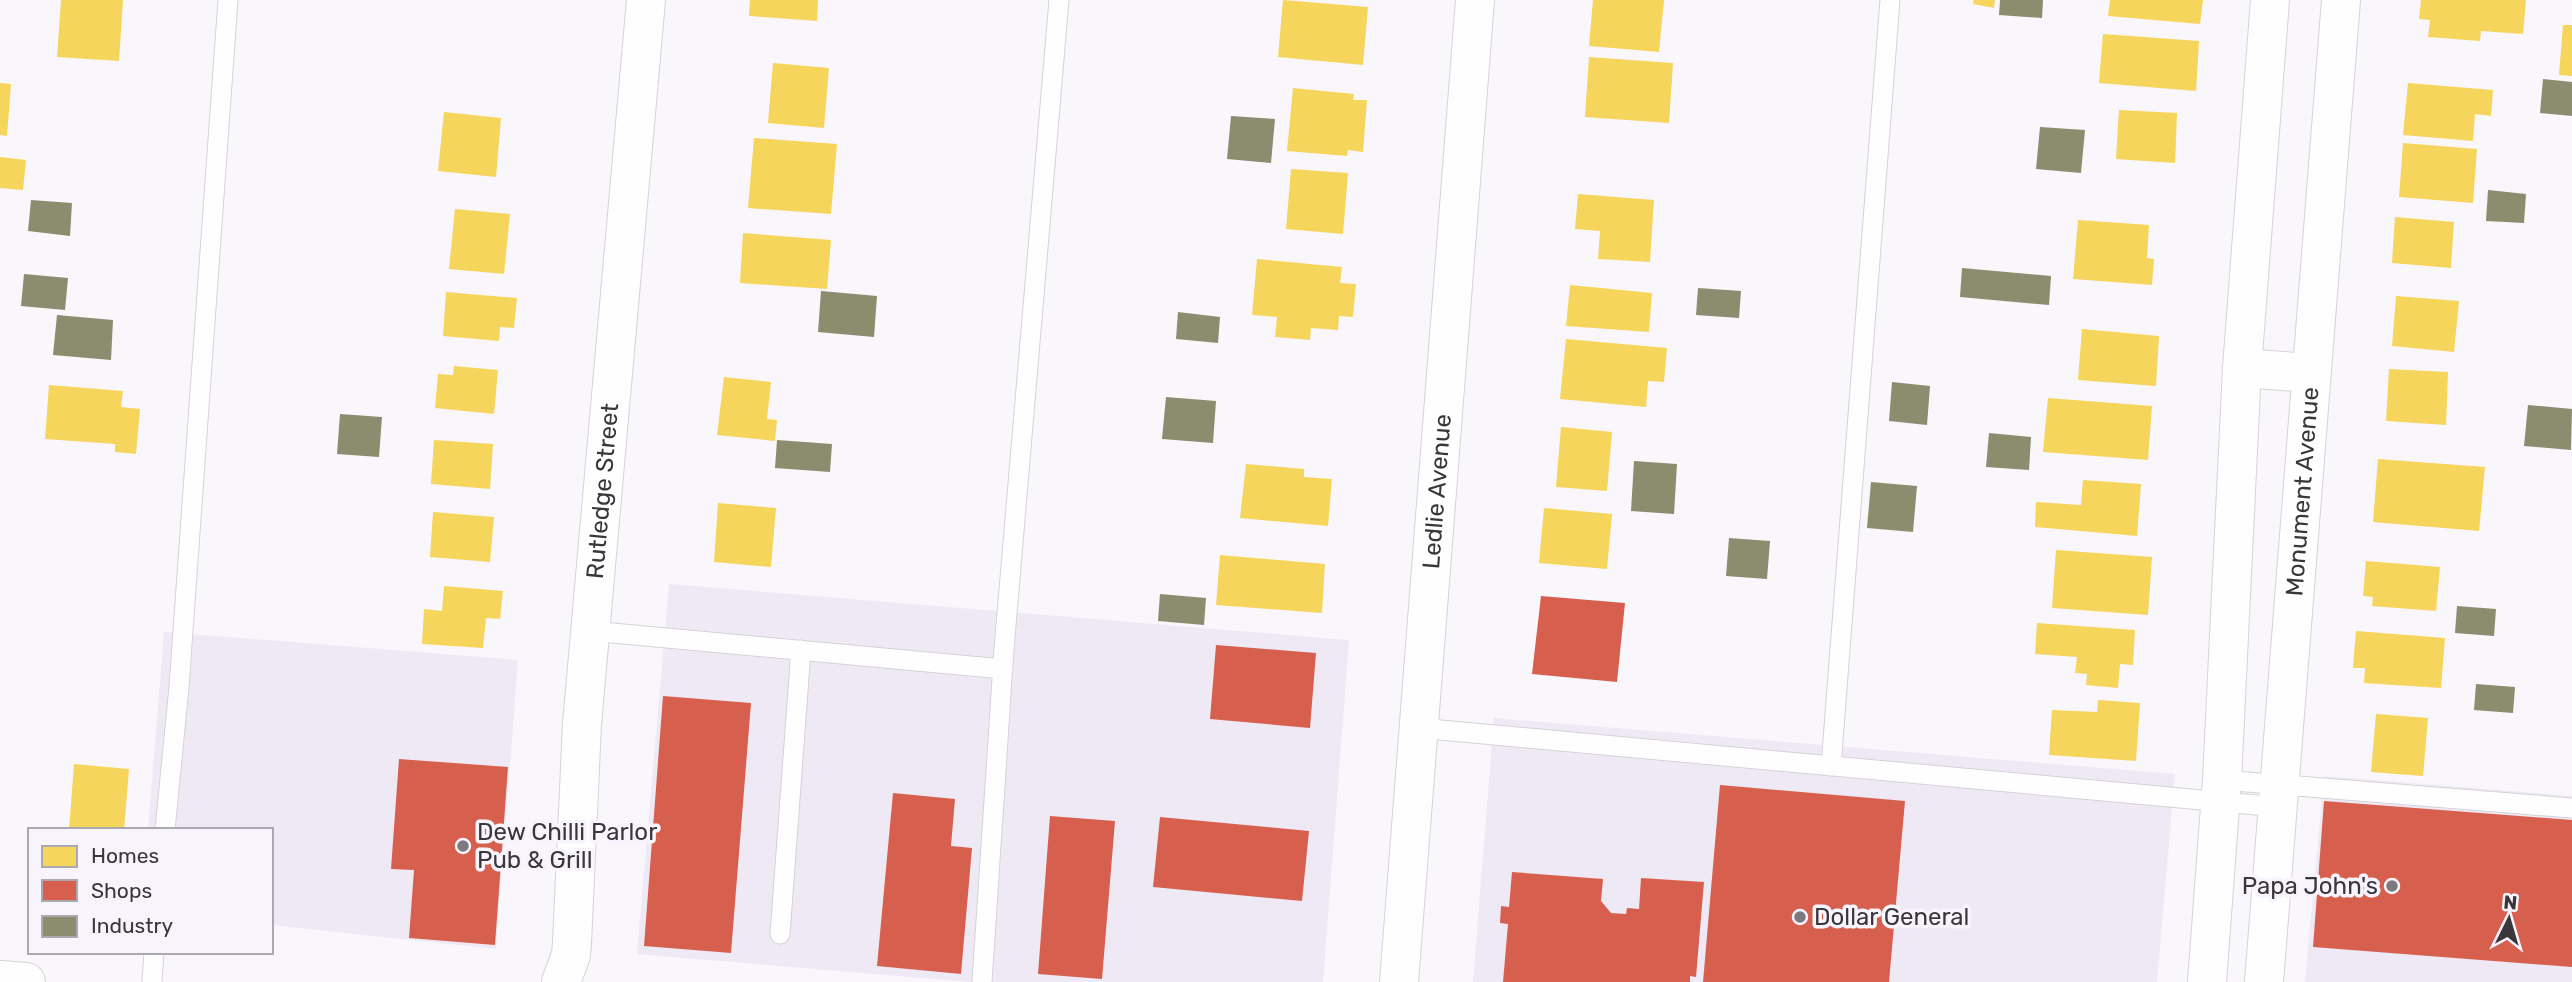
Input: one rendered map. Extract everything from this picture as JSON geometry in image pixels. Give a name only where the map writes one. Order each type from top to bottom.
[{"type":"street","name":"Rutledge Street","points":[[561,982],[571,955],[583,724],[646,0]]},
{"type":"street","name":"Ledlie Avenue","points":[[1399,982],[1475,0]]},
{"type":"street","points":[[2207,982],[2221,791],[2242,368],[2270,0]]},
{"type":"street","name":"Monument Avenue","points":[[2264,982],[2340,0]]},
{"type":"street","points":[[2242,368],[2311,373]]},
{"type":"street","points":[[0,980],[26,982]]},
{"type":"lane","points":[[166,828],[181,660],[228,0]]},
{"type":"lane","points":[[982,982],[1003,669],[1059,0]]},
{"type":"lane","points":[[1831,766],[1890,0]]},
{"type":"lane","points":[[591,631],[1003,669]]},
{"type":"lane","points":[[780,934],[801,650]]},
{"type":"lane","points":[[1419,728],[1831,766],[2278,796],[2572,808]]},
{"type":"lane","points":[[152,982],[154,954]]},
{"type":"shaded area","points":[[669,584],[1349,640],[1323,982],[969,982],[637,954]]},
{"type":"shaded area","points":[[164,632],[518,660],[496,949],[273,925],[273,828],[148,828]]},
{"type":"shaded area","points":[[1494,718],[2175,774],[2157,982],[1473,982]]},
{"type":"shaded area","points":[[2324,776],[2572,796],[2572,982],[2305,982]]},
{"type":"building: Homes","points":[[61,0],[123,0],[119,61],[57,57]]},
{"type":"building: Homes","points":[[750,0],[818,0],[817,21],[749,16]]},
{"type":"building: Homes","points":[[1283,0],[1368,7],[1363,65],[1278,57]]},
{"type":"building: Homes","points":[[1593,0],[1664,0],[1659,52],[1589,46]]},
{"type":"building: Homes","points":[[1974,0],[1995,0],[1994,8],[1973,4]]},
{"type":"building: Homes","points":[[2110,0],[2203,0],[2200,24],[2108,16]]},
{"type":"building: Homes","points":[[2421,0],[2526,0],[2523,34],[2481,31],[2480,41],[2428,37],[2430,20],[2419,19]]},
{"type":"building: Homes","points":[[2563,25],[2572,25],[2572,76],[2559,75]]},
{"type":"building: Homes","points":[[2103,34],[2199,41],[2196,91],[2099,83]]},
{"type":"building: Homes","points":[[1589,57],[1673,63],[1669,123],[1585,117]]},
{"type":"building: Homes","points":[[773,63],[829,68],[824,128],[768,123]]},
{"type":"building: Homes","points":[[0,83],[11,84],[7,136],[0,135]]},
{"type":"building: Homes","points":[[2408,83],[2493,90],[2491,116],[2475,114],[2473,141],[2403,135]]},
{"type":"building: Homes","points":[[1293,88],[1354,94],[1353,100],[1367,100],[1363,152],[1348,150],[1347,156],[1287,151]]},
{"type":"building: Homes","points":[[2119,110],[2177,113],[2175,163],[2116,159]]},
{"type":"building: Homes","points":[[444,112],[501,118],[496,177],[438,171]]},
{"type":"building: Homes","points":[[754,138],[837,144],[831,214],[748,208]]},
{"type":"building: Homes","points":[[2403,143],[2477,149],[2473,203],[2399,197]]},
{"type":"building: Homes","points":[[0,157],[26,160],[23,190],[0,188]]},
{"type":"building: Homes","points":[[1291,169],[1348,173],[1343,234],[1286,229]]},
{"type":"building: Homes","points":[[1578,194],[1654,200],[1650,262],[1598,259],[1600,231],[1575,229]]},
{"type":"building: Homes","points":[[455,209],[510,214],[504,274],[449,269]]},
{"type":"building: Homes","points":[[2395,217],[2454,222],[2451,268],[2392,263]]},
{"type":"building: Homes","points":[[2078,220],[2149,225],[2147,258],[2154,259],[2152,285],[2073,279]]},
{"type":"building: Homes","points":[[743,233],[831,240],[827,289],[740,283]]},
{"type":"building: Homes","points":[[1257,259],[1342,267],[1340,283],[1356,284],[1353,317],[1339,316],[1338,330],[1311,328],[1310,340],[1275,337],[1277,317],[1252,315]]},
{"type":"building: Homes","points":[[1570,285],[1652,293],[1649,332],[1566,326]]},
{"type":"building: Homes","points":[[446,292],[517,298],[514,328],[500,327],[499,341],[443,336]]},
{"type":"building: Homes","points":[[2396,296],[2459,301],[2454,352],[2392,346]]},
{"type":"building: Homes","points":[[2082,329],[2159,336],[2156,386],[2078,380]]},
{"type":"building: Homes","points":[[1566,339],[1667,348],[1664,382],[1648,381],[1646,407],[1560,399]]},
{"type":"building: Homes","points":[[454,366],[498,370],[494,414],[435,408],[438,374],[453,375]]},
{"type":"building: Homes","points":[[2389,369],[2448,372],[2446,425],[2386,421]]},
{"type":"building: Homes","points":[[724,377],[771,382],[767,419],[777,420],[775,441],[717,435]]},
{"type":"building: Homes","points":[[49,385],[123,391],[121,407],[140,409],[136,454],[115,452],[115,444],[45,439]]},
{"type":"building: Homes","points":[[2048,398],[2152,406],[2148,460],[2043,452]]},
{"type":"building: Homes","points":[[1561,427],[1612,432],[1607,491],[1556,487]]},
{"type":"building: Homes","points":[[434,440],[493,444],[490,489],[431,484]]},
{"type":"building: Homes","points":[[2378,459],[2485,467],[2479,531],[2373,522]]},
{"type":"building: Homes","points":[[1246,464],[1304,469],[1304,477],[1332,479],[1328,526],[1240,518]]},
{"type":"building: Homes","points":[[2083,480],[2141,484],[2137,536],[2035,527],[2036,502],[2081,505]]},
{"type":"building: Homes","points":[[718,503],[776,508],[771,567],[714,562]]},
{"type":"building: Homes","points":[[1544,508],[1612,514],[1607,569],[1539,563]]},
{"type":"building: Homes","points":[[433,512],[494,517],[490,562],[430,557]]},
{"type":"building: Homes","points":[[2056,550],[2152,557],[2148,615],[2052,608]]},
{"type":"building: Homes","points":[[1220,555],[1325,564],[1322,613],[1216,605]]},
{"type":"building: Homes","points":[[2366,561],[2440,567],[2436,611],[2372,606],[2373,597],[2363,596]]},
{"type":"building: Homes","points":[[444,586],[503,591],[500,619],[486,618],[483,648],[422,644],[424,609],[442,611]]},
{"type":"building: Homes","points":[[2037,623],[2135,630],[2133,665],[2120,664],[2118,688],[2086,685],[2087,674],[2075,673],[2077,657],[2035,654]]},
{"type":"building: Homes","points":[[2356,631],[2445,638],[2441,688],[2364,683],[2365,668],[2353,668]]},
{"type":"building: Homes","points":[[2098,700],[2140,703],[2136,761],[2049,755],[2052,710],[2097,712]]},
{"type":"building: Homes","points":[[2376,714],[2428,718],[2423,776],[2371,772]]},
{"type":"building: Homes","points":[[74,764],[129,769],[124,828],[69,828]]},
{"type":"building: Shops","points":[[1541,596],[1625,603],[1617,682],[1532,674]]},
{"type":"building: Shops","points":[[1216,645],[1316,653],[1310,728],[1210,719]]},
{"type":"building: Shops","points":[[663,696],[751,703],[731,953],[644,946]]},
{"type":"building: Shops","points":[[399,759],[508,767],[495,945],[409,938],[414,870],[391,869]]},
{"type":"building: Shops","points":[[1720,785],[1905,801],[1889,982],[1703,982]]},
{"type":"building: Shops","points":[[893,793],[955,799],[951,846],[972,848],[961,974],[877,966]]},
{"type":"building: Shops","points":[[2324,801],[2572,820],[2572,967],[2313,947]]},
{"type":"building: Shops","points":[[1050,816],[1115,821],[1102,979],[1038,974]]},
{"type":"building: Shops","points":[[1160,817],[1309,831],[1302,901],[1153,887]]},
{"type":"building: Shops","points":[[1512,872],[1603,879],[1601,901],[1611,913],[1626,914],[1627,908],[1639,909],[1641,878],[1704,882],[1696,977],[1690,976],[1690,982],[1503,982],[1508,924],[1500,923],[1501,906],[1509,907]]},
{"type":"building: Industry","points":[[2000,0],[2043,0],[2042,18],[1999,15]]},
{"type":"building: Industry","points":[[2543,79],[2572,82],[2572,116],[2540,113]]},
{"type":"building: Industry","points":[[1231,116],[1275,119],[1271,163],[1227,159]]},
{"type":"building: Industry","points":[[2040,127],[2085,130],[2081,173],[2036,169]]},
{"type":"building: Industry","points":[[2488,190],[2526,194],[2524,223],[2486,221]]},
{"type":"building: Industry","points":[[31,200],[72,203],[70,236],[28,231]]},
{"type":"building: Industry","points":[[1962,268],[2051,276],[2049,305],[1960,297]]},
{"type":"building: Industry","points":[[24,274],[68,278],[65,310],[21,306]]},
{"type":"building: Industry","points":[[1698,288],[1741,291],[1739,318],[1696,315]]},
{"type":"building: Industry","points":[[821,291],[877,296],[874,337],[818,332]]},
{"type":"building: Industry","points":[[1178,312],[1220,317],[1218,343],[1176,339]]},
{"type":"building: Industry","points":[[57,315],[113,320],[111,360],[53,355]]},
{"type":"building: Industry","points":[[1892,382],[1930,386],[1927,425],[1889,421]]},
{"type":"building: Industry","points":[[1166,397],[1216,401],[1213,443],[1162,439]]},
{"type":"building: Industry","points":[[2528,405],[2572,409],[2571,450],[2524,446]]},
{"type":"building: Industry","points":[[340,414],[382,417],[379,457],[337,454]]},
{"type":"building: Industry","points":[[1989,433],[2031,437],[2029,470],[1986,467]]},
{"type":"building: Industry","points":[[777,440],[832,444],[830,472],[775,468]]},
{"type":"building: Industry","points":[[1634,461],[1677,464],[1674,514],[1631,511]]},
{"type":"building: Industry","points":[[1871,482],[1917,486],[1913,532],[1867,528]]},
{"type":"building: Industry","points":[[1729,538],[1770,541],[1767,579],[1726,576]]},
{"type":"building: Industry","points":[[1160,594],[1206,598],[1204,625],[1158,621]]},
{"type":"building: Industry","points":[[2457,606],[2496,609],[2494,636],[2455,633]]},
{"type":"building: Industry","points":[[2476,684],[2515,687],[2513,713],[2474,710]]},
{"type":"place","name":"Dew Chilli Parlor Pub & Grill","points":[[463,846]]},
{"type":"place","name":"Papa John's","points":[[2392,886]]},
{"type":"place","name":"Dollar General","points":[[1800,917]]}]
